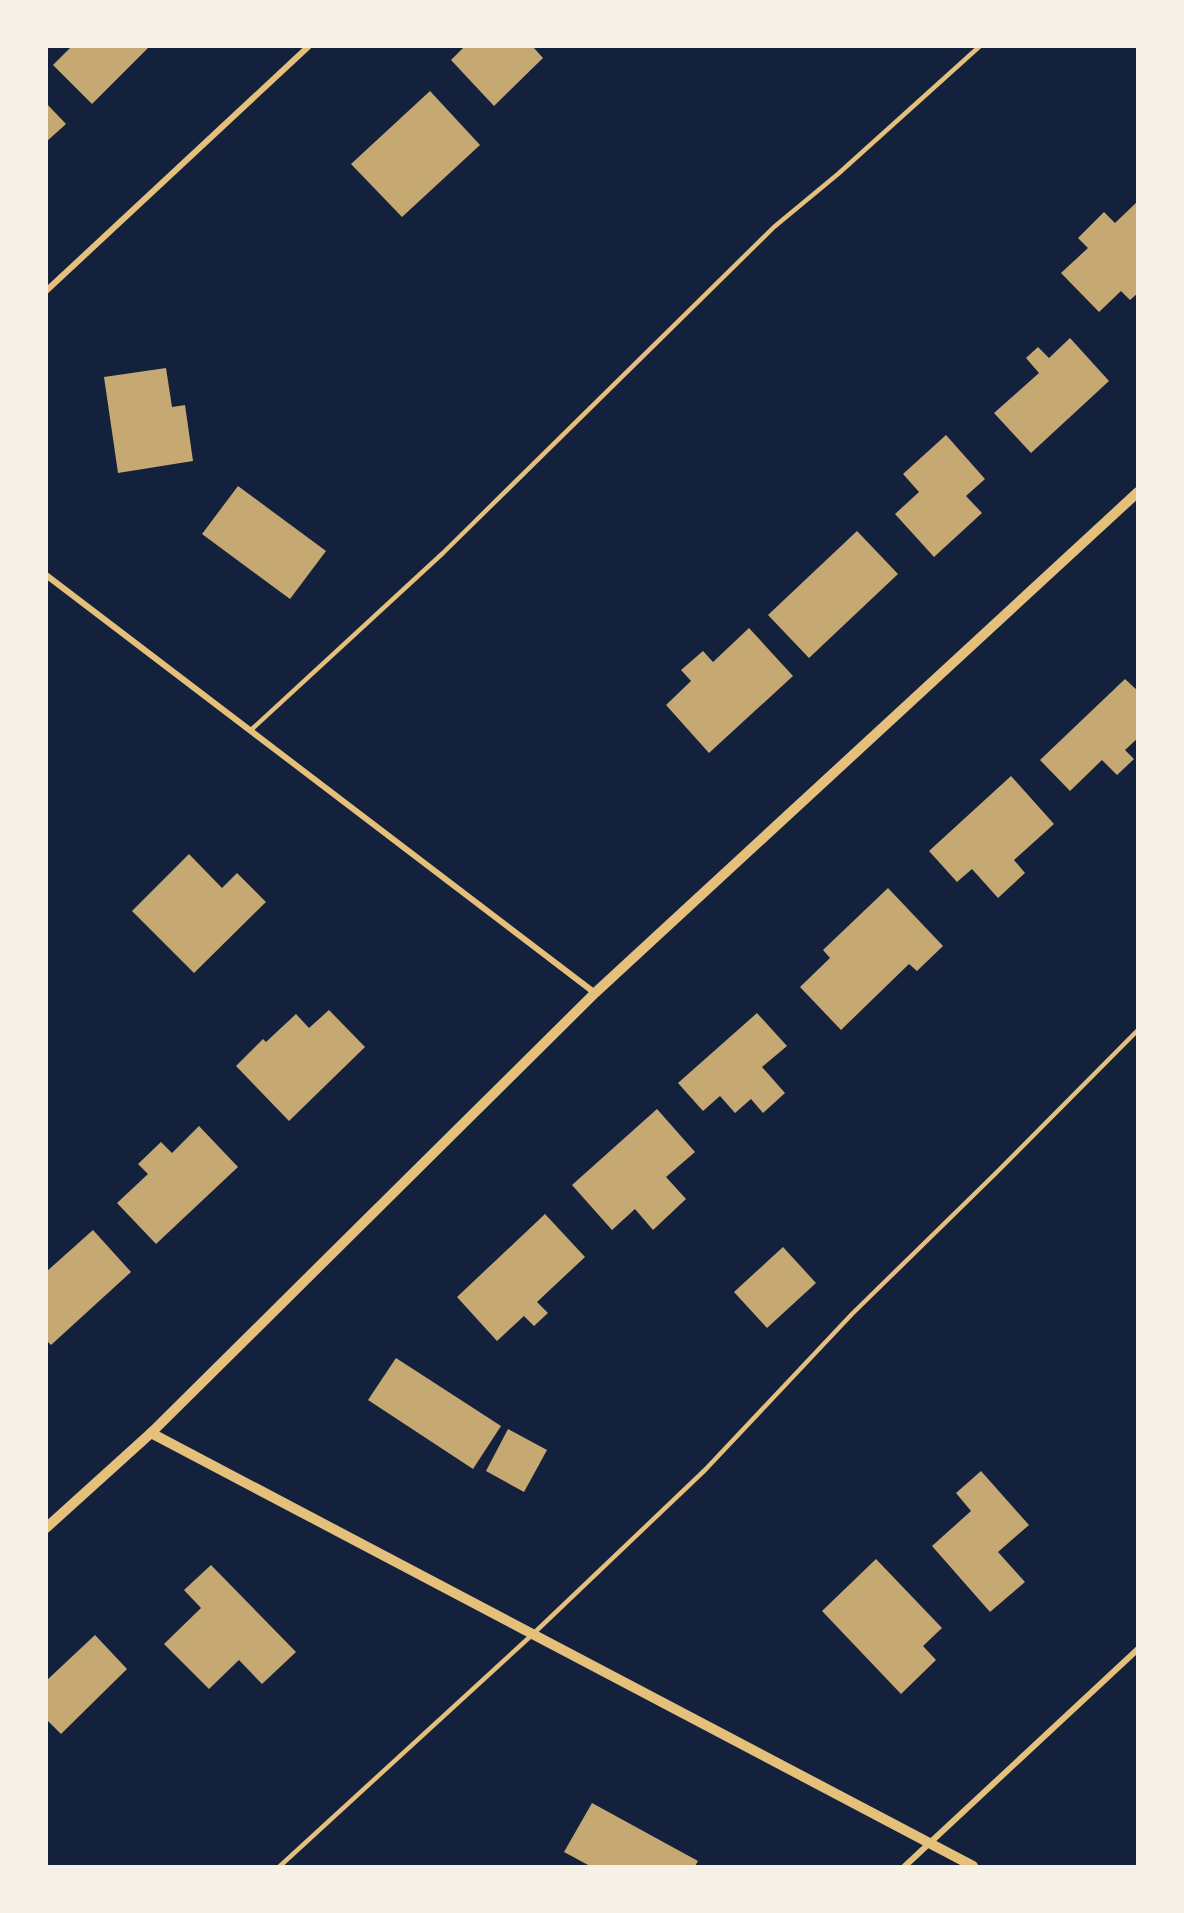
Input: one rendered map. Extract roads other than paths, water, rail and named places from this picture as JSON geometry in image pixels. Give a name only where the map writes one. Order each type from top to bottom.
[{"type":"street","points":[[46,291],[309,46]]},
{"type":"street","points":[[46,1528],[151,1433],[595,993],[1137,492]]},
{"type":"street","points":[[46,575],[595,993]]},
{"type":"street","points":[[151,1433],[973,1866]]},
{"type":"street","points":[[905,1866],[1137,1649]]},
{"type":"lane","points":[[251,730],[443,554],[774,227],[838,174],[980,46]]},
{"type":"lane","points":[[279,1866],[533,1634],[705,1470],[852,1314],[1137,1030]]}]
